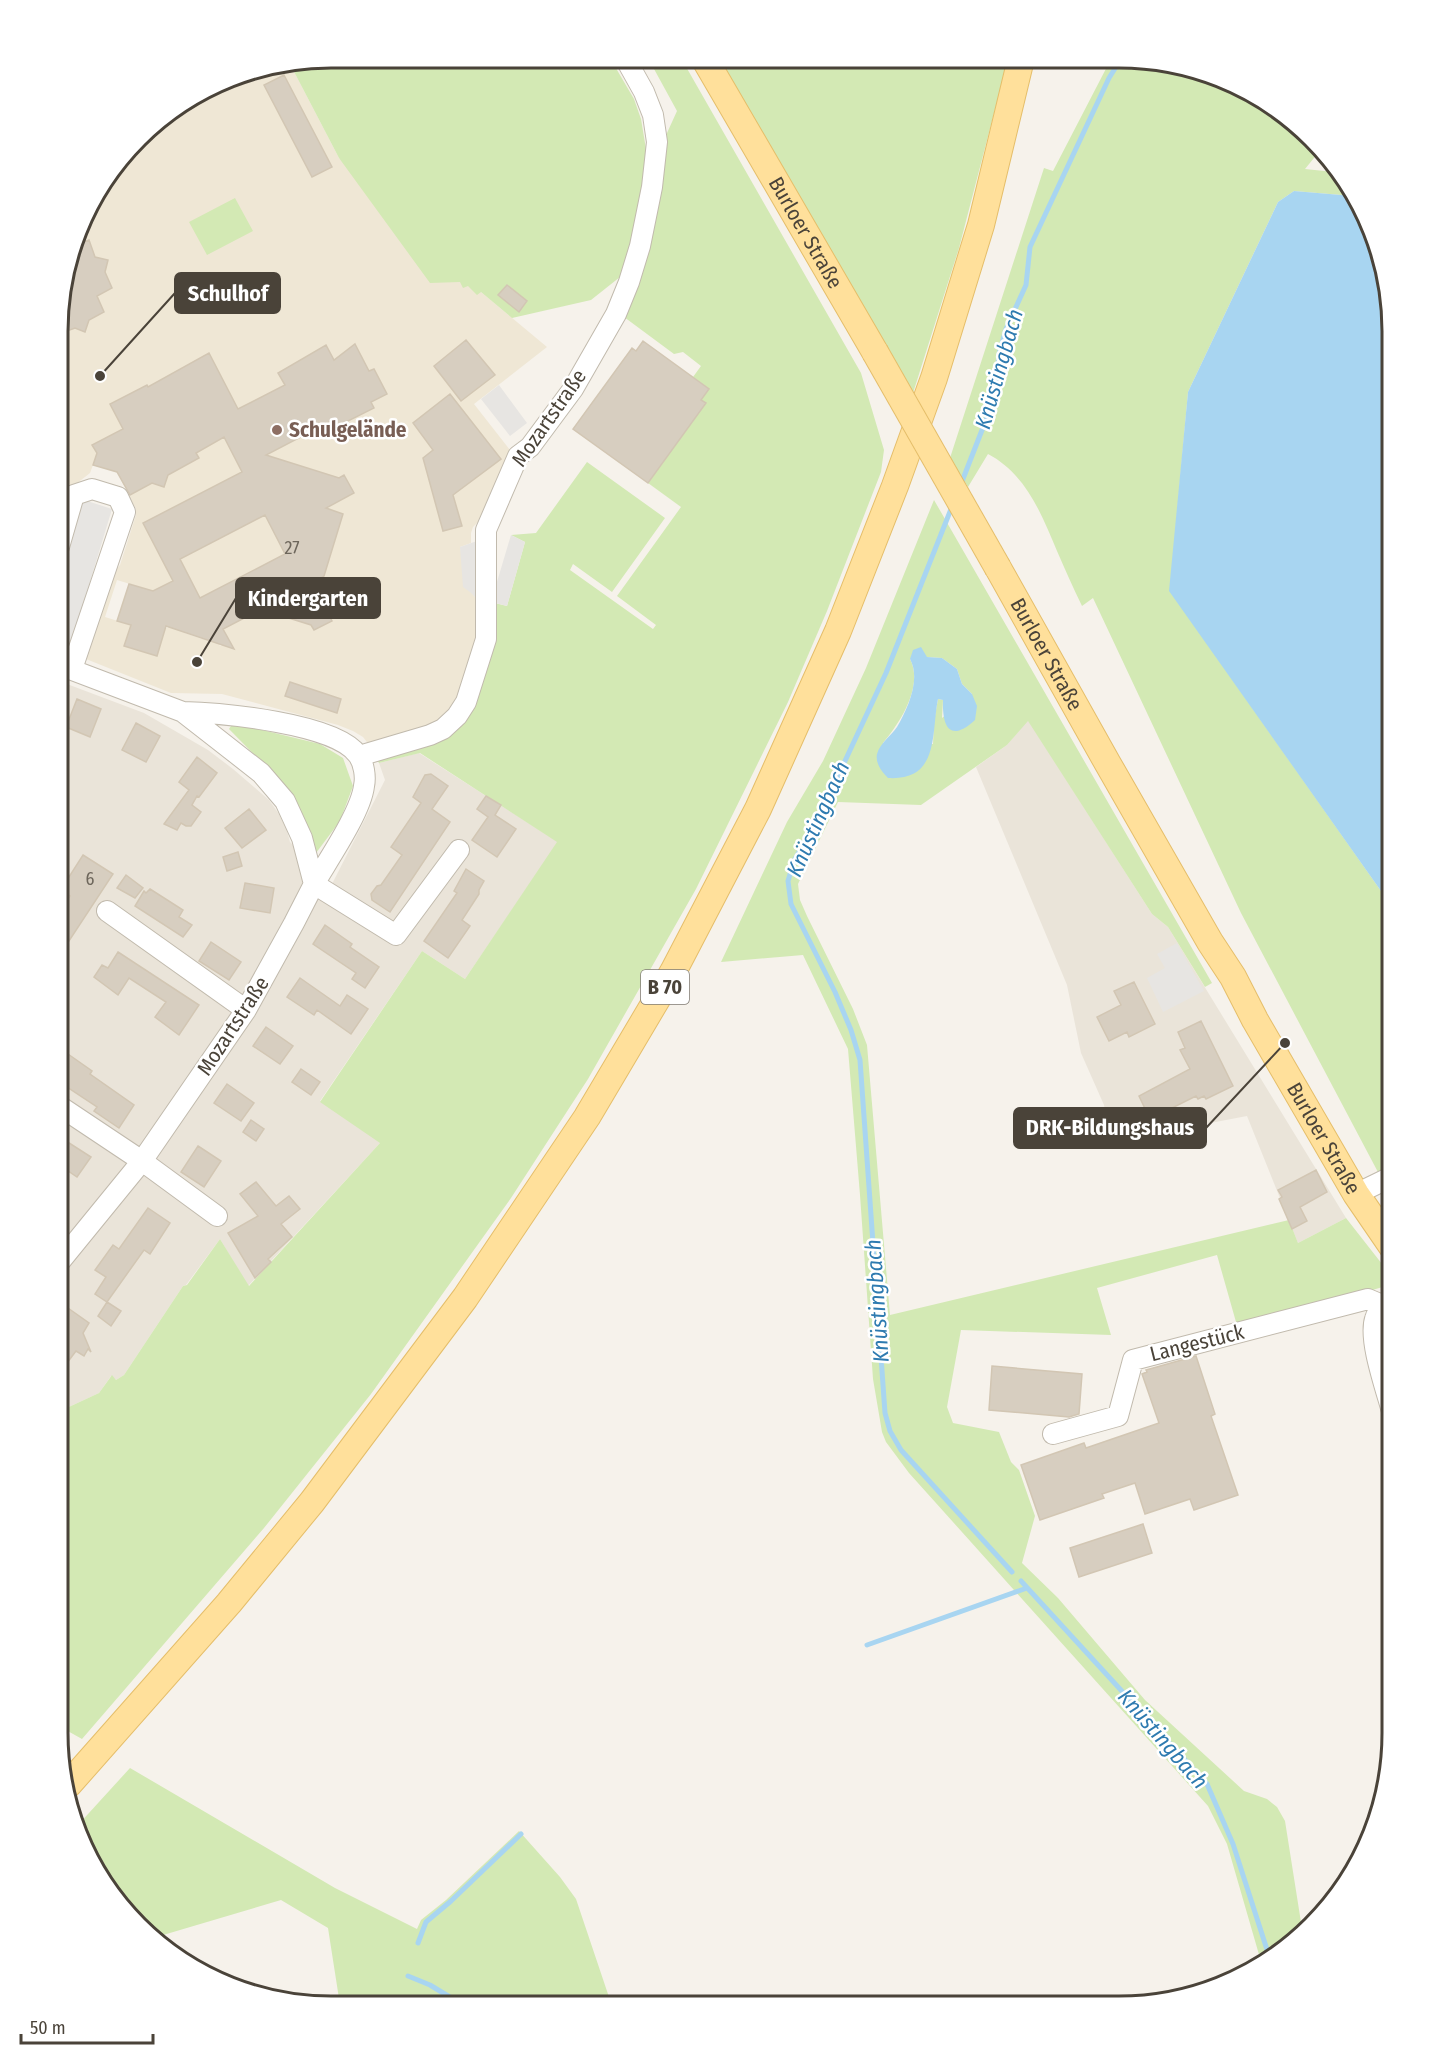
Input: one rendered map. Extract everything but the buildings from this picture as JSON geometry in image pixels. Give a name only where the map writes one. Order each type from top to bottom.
[{"type":"main road","name":"Burloer Straße","points":[[710,68],[875,352],[1210,942],[1233,977],[1255,1020],[1356,1194],[1382,1232]]},
{"type":"main road","name":"B 70","points":[[72,1780],[229,1603],[312,1502],[465,1298],[587,1117],[673,972],[758,809],[838,631],[895,486],[934,378],[981,225],[1019,68]]},
{"type":"street","name":"Mozartstraße","points":[[68,1252],[142,1161],[246,1010],[348,826],[361,798],[365,775],[359,756],[443,729],[457,716],[466,702],[486,639],[486,530],[518,456],[530,447],[573,389],[616,314],[640,246],[652,187],[657,142],[653,115],[631,68]]},
{"type":"street","points":[[68,516],[74,495],[92,489],[117,497],[125,512],[68,659]]},
{"type":"street","points":[[68,668],[183,712],[261,773],[285,801],[302,838],[314,884],[396,934],[459,850]]},
{"type":"street","points":[[183,712],[226,714],[308,730],[350,747],[359,756]]},
{"type":"street","points":[[107,911],[246,1010]]},
{"type":"street","points":[[68,1112],[142,1161],[217,1216]]},
{"type":"street","points":[[1356,1194],[1382,1181]]},
{"type":"street","name":"Langestück","points":[[1053,1434],[1118,1416],[1133,1360],[1368,1299],[1382,1300]]},
{"type":"street","name":"Langestück","points":[[1382,1309],[1375,1318],[1372,1334],[1382,1373]]},
{"type":"shaded area","name":"Schulgelände","points":[[293,70],[339,158],[463,281],[481,292],[547,347],[474,404],[514,455],[483,517],[473,527],[471,543],[460,547],[470,591],[478,600],[480,639],[460,700],[441,721],[370,746],[363,737],[338,725],[222,694],[171,693],[86,659],[86,649],[108,579],[120,565],[136,515],[136,509],[117,472],[93,465],[90,473],[68,490],[68,313],[76,262],[81,246],[112,184],[133,157],[157,133],[199,103],[262,76]],"holes":[[[117,580],[153,591],[200,598],[230,625],[223,629],[230,641],[220,646],[216,638],[202,639],[185,633],[186,628],[174,625],[124,645],[131,625],[105,617]]]},
{"type":"shaded area","points":[[499,385],[527,423],[510,436],[481,399]]},
{"type":"shaded area","points":[[81,499],[112,509],[68,654],[68,541]]},
{"type":"shaded area","points":[[511,535],[525,542],[507,606],[491,602]]},
{"type":"shaded area","points":[[477,541],[478,600],[463,587],[460,547]]},
{"type":"shaded area","points":[[68,684],[144,713],[208,750],[269,800],[279,814],[290,842],[332,884],[385,780],[379,763],[419,753],[558,842],[465,979],[422,951],[320,1101],[381,1142],[248,1286],[220,1239],[183,1286],[124,1375],[116,1380],[111,1376],[99,1393],[68,1407]]},
{"type":"shaded area","points":[[1028,720],[1152,914],[1168,927],[1346,1218],[1298,1243],[1247,1116],[1111,1142],[1104,1105],[1081,1053],[1067,985],[976,767],[1007,745]]},
{"type":"shaded area","points":[[1177,943],[1204,991],[1163,1012],[1147,978],[1165,968],[1157,954]]},
{"type":"green space","points":[[313,68],[616,68],[634,99],[641,119],[650,173],[625,277],[620,277],[591,300],[512,318],[481,292],[477,295],[468,286],[463,288],[460,282],[430,283],[339,158],[293,70]]},
{"type":"green space","points":[[653,68],[687,68],[861,373],[884,450],[881,472],[827,611],[788,702],[696,889],[588,1079],[511,1198],[371,1394],[264,1528],[82,1739],[68,1731],[68,1407],[99,1393],[112,1375],[116,1380],[124,1375],[183,1286],[187,1285],[220,1239],[249,1286],[380,1143],[320,1102],[422,951],[465,979],[557,842],[420,753],[379,763],[375,756],[452,730],[491,602],[507,606],[525,542],[511,535],[536,533],[587,462],[665,518],[612,592],[573,564],[570,570],[653,629],[656,625],[617,596],[681,507],[648,483],[705,404],[701,400],[709,389],[693,377],[701,366],[683,352],[674,354],[620,314],[645,247],[667,133],[677,111]]},
{"type":"green space","points":[[722,68],[1006,68],[959,248],[913,393],[881,336],[855,301]]},
{"type":"green space","points":[[1106,68],[1137,68],[1188,76],[1204,81],[1266,112],[1293,133],[1316,156],[1305,169],[1329,171],[1345,195],[1294,191],[1278,202],[1188,392],[1170,591],[1382,892],[1382,1173],[1379,1174],[1241,913],[1093,598],[1082,606],[1038,509],[1013,472],[988,454],[968,487],[950,458],[1044,168],[1053,171]]},
{"type":"green space","points":[[235,198],[253,231],[207,255],[189,222]]},
{"type":"green space","points":[[934,500],[1212,983],[1205,987],[1168,927],[1152,914],[1028,721],[1007,745],[921,805],[838,802],[798,884],[800,900],[853,1009],[867,1045],[890,1315],[1289,1220],[1298,1243],[1346,1218],[1382,1264],[1382,1287],[1238,1329],[1217,1255],[1097,1288],[1111,1335],[961,1330],[947,1407],[953,1423],[999,1432],[1011,1462],[1019,1470],[1035,1516],[1022,1563],[1058,1598],[1145,1700],[1244,1791],[1267,1799],[1277,1807],[1285,1821],[1301,1923],[1280,1942],[1259,1956],[1227,1844],[1208,1806],[909,1473],[886,1442],[882,1432],[873,1379],[848,1049],[803,955],[721,962],[787,822],[823,761],[866,668]],"holes":[[[942,658],[957,669],[962,684],[972,694],[942,718],[943,700],[938,699],[933,744],[883,743],[903,715],[912,692],[914,670],[910,659]]]},
{"type":"green space","points":[[233,723],[320,744],[343,758],[353,786],[340,821],[316,853],[291,792],[229,729]]},
{"type":"green space","points":[[130,1768],[335,1888],[417,1929],[421,1920],[446,1900],[519,1831],[560,1877],[576,1899],[609,1996],[339,1996],[328,1928],[281,1900],[162,1935],[133,1907],[112,1880],[82,1821]]},
{"type":"water","points":[[1294,191],[1345,195],[1369,246],[1380,296],[1382,313],[1382,892],[1169,591],[1188,392],[1278,202]]},
{"type":"water","points":[[921,647],[927,657],[942,658],[957,669],[962,684],[972,694],[977,706],[975,720],[959,730],[949,729],[944,718],[943,700],[938,699],[933,740],[925,763],[917,772],[905,777],[888,778],[878,764],[878,750],[897,727],[909,702],[914,684],[910,659],[913,650]]},
{"type":"waterway","name":"Knüstingbach","points":[[961,484],[991,407],[999,354],[1006,329],[1026,285],[1030,247],[1115,68]]},
{"type":"waterway","name":"Knüstingbach","points":[[953,504],[886,673],[824,806],[794,861],[788,881],[791,904],[835,992],[851,1030],[860,1060],[885,1413],[890,1431],[901,1450],[1012,1572]]},
{"type":"waterway","name":"Knüstingbach","points":[[1021,1581],[1207,1784],[1233,1844],[1267,1951]]},
{"type":"waterway","points":[[867,1645],[1027,1588]]},
{"type":"waterway","points":[[418,1943],[426,1922],[521,1834]]},
{"type":"waterway","points":[[408,1976],[448,1996]]},
{"type":"place","name":"Schulhof","points":[[100,376]]},
{"type":"place","name":"Schulgelände","points":[[277,430]]},
{"type":"place","name":"Kindergarten","points":[[197,662]]},
{"type":"place","name":"DRK-Bildungshaus","points":[[1285,1043]]}]
